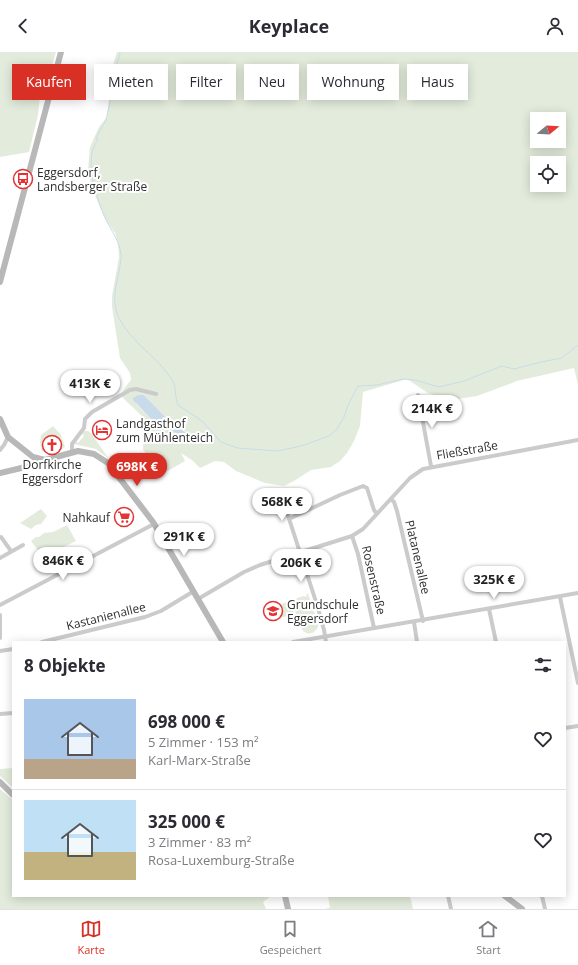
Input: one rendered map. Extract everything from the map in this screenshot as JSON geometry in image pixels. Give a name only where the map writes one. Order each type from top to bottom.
[{"type":"main road","points":[[0,282],[61,52]]},
{"type":"main road","points":[[0,419],[8,437],[30,456],[38,459],[52,458],[78,450],[94,454],[108,463],[154,524],[222,641]]},
{"type":"main road","points":[[0,473],[34,465],[38,459]]},
{"type":"main road","points":[[0,782],[12,794]]},
{"type":"main road","points":[[285,897],[288,909]]},
{"type":"main road","points":[[506,897],[522,909]]},
{"type":"street","points":[[72,451],[73,443],[84,428],[85,419],[92,412],[130,390],[156,394]]},
{"type":"street","points":[[418,395],[431,466]]},
{"type":"street","points":[[0,450],[8,437]]},
{"type":"street","name":"Fließstraße","points":[[198,599],[244,572],[260,565],[352,536],[363,529],[415,473],[431,466],[578,440]]},
{"type":"street","points":[[289,519],[363,486],[367,488],[374,510],[377,514]]},
{"type":"street","points":[[281,494],[318,608],[326,641]]},
{"type":"street","name":"Platanenallee","points":[[391,499],[394,502],[397,511],[423,620]]},
{"type":"street","points":[[0,605],[154,524]]},
{"type":"street","name":"Rosenstraße","points":[[352,536],[358,554],[374,628]]},
{"type":"street","points":[[1,537],[11,551]]},
{"type":"street","points":[[0,558],[23,545]]},
{"type":"street","name":"Kastanienallee","points":[[46,641],[145,617],[165,608],[194,591]]},
{"type":"street","points":[[298,641],[578,593]]},
{"type":"street","points":[[560,597],[578,683]]},
{"type":"street","points":[[489,609],[496,641]]},
{"type":"street","points":[[0,615],[0,638]]},
{"type":"street","points":[[414,622],[417,641]]},
{"type":"street","points":[[0,651],[12,649]]},
{"type":"street","points":[[0,714],[12,713]]},
{"type":"street","points":[[566,728],[578,726]]},
{"type":"street","points":[[448,897],[451,909]]},
{"type":"street","points":[[542,897],[545,909]]},
{"type":"green space","points":[[0,52],[56,52],[52,64],[12,64],[12,100],[40,100],[38,115],[29,152],[0,157]]},
{"type":"green space","points":[[117,52],[578,52],[578,385],[574,368],[517,381],[477,396],[451,400],[428,393],[407,379],[363,392],[360,426],[347,453],[340,461],[331,467],[311,470],[284,486],[265,483],[236,471],[224,462],[215,461],[200,468],[192,460],[181,453],[185,461],[164,473],[154,459],[145,455],[143,450],[144,426],[146,420],[122,397],[123,390],[131,380],[130,373],[120,358],[112,307],[112,296],[119,257],[118,243],[115,233],[105,219],[99,205],[91,184],[88,169],[90,147],[99,127],[107,117],[109,100],[168,100],[168,64],[113,64]],"holes":[[[144,395],[168,420],[185,431],[182,436],[153,421],[136,404]]]},
{"type":"green space","points":[[53,426],[61,435],[65,447],[56,453],[42,452],[40,443],[41,435]]},
{"type":"green space","points":[[85,431],[91,433],[109,459],[96,449],[74,444],[76,441],[78,443],[84,436],[82,433]]},
{"type":"green space","points":[[41,509],[47,516],[41,524],[36,525],[31,529],[20,523]]},
{"type":"green space","points":[[67,525],[76,541],[43,557],[31,541],[44,533],[53,532]]},
{"type":"green space","points":[[306,594],[308,594],[318,624],[318,628],[312,633],[308,633],[301,628],[294,605],[297,598],[304,596],[307,597]]},
{"type":"green space","points":[[290,601],[294,611],[293,615],[279,618],[276,606]]},
{"type":"green space","points":[[12,768],[12,787],[0,776],[0,769]]},
{"type":"green space","points":[[0,789],[12,799],[12,897],[270,897],[263,902],[266,909],[0,909]]},
{"type":"green space","points":[[328,897],[410,897],[413,909],[324,909],[330,908]]},
{"type":"water","points":[[138,395],[144,395],[167,419],[193,438],[182,436],[153,421],[133,400],[133,398]]},
{"type":"waterway","points":[[120,52],[113,74],[110,102],[106,120],[96,138],[98,140],[91,157],[92,177],[98,198],[106,220],[118,243],[121,254],[115,291],[116,310],[123,325],[130,334],[160,364],[173,381],[178,405],[202,421],[221,442],[237,448],[278,451],[301,446],[329,436],[337,429],[358,386],[377,385],[403,379],[415,380],[439,387],[464,381],[502,366],[514,369],[562,358],[578,345]]},
{"type":"waterway","points":[[193,438],[202,439],[212,434]]},
{"type":"place","name":"Eggersdorf, Landsberger Straße","points":[[23,179]]},
{"type":"place","name":"Landgasthof zum Mühlenteich","points":[[102,430]]},
{"type":"place","name":"Dorfkirche Eggersdorf","points":[[52,445]]},
{"type":"place","name":"Nahkauf","points":[[124,517]]},
{"type":"place","name":"Grundschule Eggersdorf","points":[[273,611]]}]
